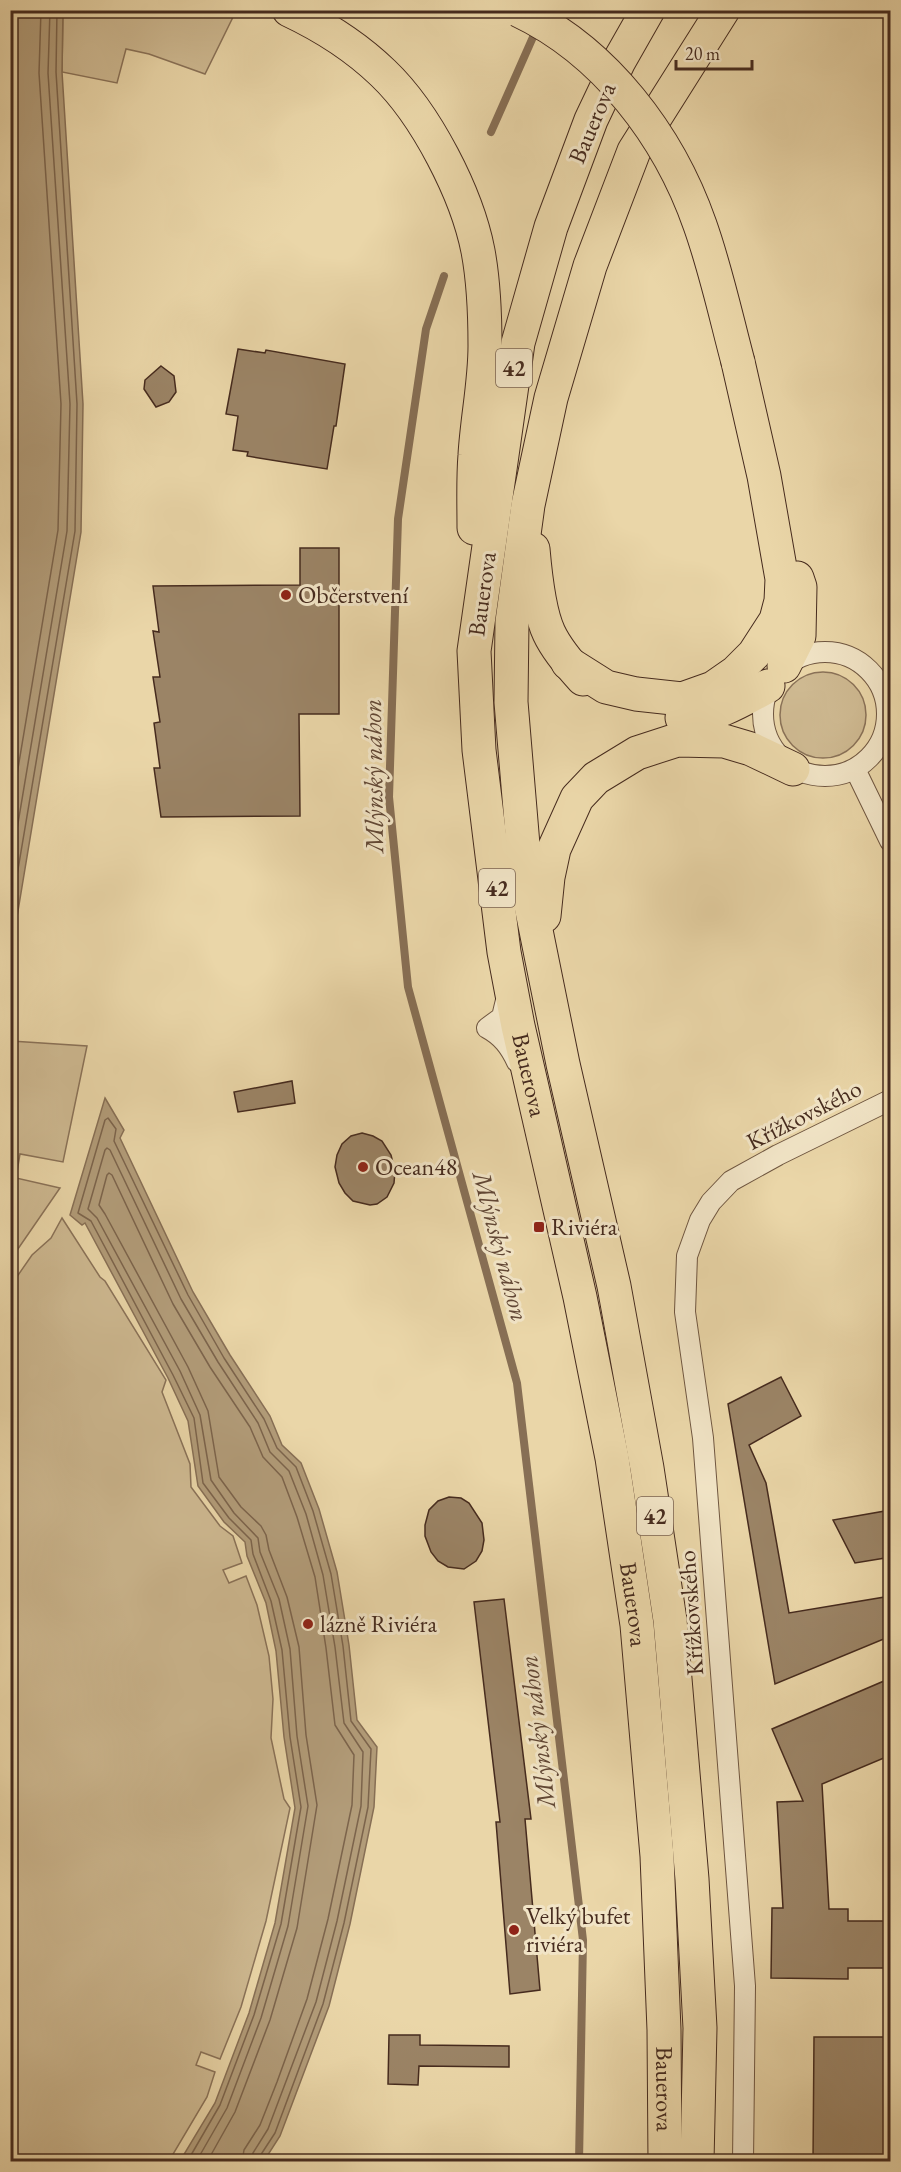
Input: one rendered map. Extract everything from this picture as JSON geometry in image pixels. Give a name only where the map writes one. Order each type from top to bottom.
[{"type":"highway","points":[[289,10],[346,42],[384,73],[411,106],[436,144],[460,193],[477,250],[484,294],[485,349],[474,456],[474,651]]},
{"type":"highway","points":[[518,10],[566,38],[600,66],[629,99],[660,142],[681,181],[700,225],[738,363],[764,476],[782,579],[782,601],[776,620],[754,654],[736,672],[713,688],[682,699],[636,694],[606,687],[568,663]]},
{"type":"highway","name":"Bauerova","points":[[648,10],[619,61],[591,120],[551,227],[518,343],[474,651],[475,708],[479,750],[504,952],[518,1026],[580,1297],[612,1458],[637,1625],[657,1856],[664,2030],[665,2162]]},
{"type":"highway","name":"Bauerova","points":[[528,505],[551,398],[590,266],[634,151],[723,10]]},
{"type":"highway","name":"42","points":[[681,76],[749,10]]},
{"type":"highway","points":[[528,505],[536,579],[548,632],[568,663],[601,698],[624,711],[660,719],[696,718],[731,706],[776,676],[799,636],[800,587],[764,476]]},
{"type":"highway","name":"42","points":[[528,505],[512,622],[511,702],[526,881],[538,948],[614,1286],[647,1468],[670,1620],[692,1880],[700,2028],[697,2162]]},
{"type":"highway","points":[[538,948],[554,849],[577,798],[597,778],[637,753],[677,740],[724,741],[751,749],[794,769]]},
{"type":"street","points":[[825,651],[846,655],[865,666],[879,683],[886,702],[887,722],[882,741],[870,757],[855,769],[835,776],[813,776],[794,769],[779,757],[768,741],[762,723],[763,704],[776,676],[803,655],[825,651]]},
{"type":"street","points":[[855,769],[891,841]]},
{"type":"street","name":"Křížkovského","points":[[743,2162],[745,1986],[703,1438],[685,1312],[687,1256],[700,1220],[711,1202],[731,1181],[778,1155],[891,1100]]},
{"type":"shaded area","points":[[63,11],[236,11],[205,74],[149,54],[126,49],[117,83],[62,72]]},
{"type":"shaded area","points":[[815,672],[831,672],[854,684],[863,698],[866,715],[863,732],[854,746],[831,758],[815,758],[799,751],[787,739],[780,723],[780,707],[787,691],[799,679]]},
{"type":"shaded area","points":[[11,1041],[87,1046],[63,1162],[20,1154],[16,1178],[60,1188],[11,1259]]},
{"type":"shaded area","points":[[62,1218],[100,1277],[105,1281],[166,1380],[162,1392],[190,1464],[191,1487],[220,1526],[233,1536],[242,1563],[223,1570],[229,1583],[246,1576],[257,1605],[269,1656],[273,1699],[271,1738],[284,1799],[290,1808],[266,1921],[241,2007],[220,2059],[201,2052],[196,2065],[215,2072],[207,2097],[169,2161],[11,2161],[11,1290],[14,1281],[32,1255],[51,1238]]},
{"type":"water","points":[[11,10],[63,11],[62,72],[83,404],[81,532],[11,953]]},
{"type":"water","name":"lázně Riviéra","points":[[105,1098],[124,1130],[120,1138],[193,1292],[230,1355],[270,1416],[282,1445],[301,1463],[319,1509],[337,1572],[349,1645],[357,1720],[377,1747],[374,1807],[350,1924],[329,2006],[280,2136],[264,2161],[180,2161],[215,2103],[249,2013],[275,1923],[295,1808],[284,1737],[276,1651],[266,1603],[247,1556],[245,1542],[224,1522],[198,1486],[188,1421],[168,1378],[85,1223],[82,1225],[70,1215]]},
{"type":"building","points":[[238,349],[265,353],[266,350],[345,364],[327,469],[247,456],[248,452],[233,450],[238,416],[226,414]]},
{"type":"building","points":[[161,366],[174,376],[176,392],[169,402],[156,407],[144,389],[145,380]]},
{"type":"building","points":[[300,548],[339,548],[339,714],[299,714],[300,816],[161,817],[154,768],[160,768],[154,723],[160,722],[153,677],[160,677],[153,631],[159,632],[153,586],[300,585]]},
{"type":"building","points":[[292,1081],[295,1103],[238,1112],[234,1092]]},
{"type":"building","points":[[362,1133],[382,1141],[391,1155],[395,1171],[394,1183],[387,1197],[377,1204],[370,1205],[353,1201],[339,1183],[335,1167],[342,1144],[351,1136]]},
{"type":"building","points":[[781,1377],[801,1416],[749,1445],[766,1483],[789,1613],[891,1596],[891,1636],[775,1684],[728,1404]]},
{"type":"building","points":[[449,1497],[461,1498],[469,1503],[482,1523],[484,1540],[482,1551],[476,1561],[464,1569],[448,1567],[438,1561],[431,1552],[425,1536],[429,1510],[438,1501]]},
{"type":"building","points":[[891,1510],[891,1557],[855,1563],[833,1520]]},
{"type":"building","points":[[504,1599],[531,1819],[525,1819],[540,1990],[510,1994],[496,1822],[500,1822],[474,1602]]},
{"type":"building","points":[[891,1678],[891,1755],[822,1784],[829,1909],[848,1909],[848,1921],[891,1921],[891,1968],[848,1968],[848,1979],[771,1978],[772,1908],[783,1908],[777,1802],[803,1801],[772,1729]]},
{"type":"building","points":[[389,2035],[420,2035],[420,2045],[509,2046],[509,2067],[419,2066],[418,2085],[388,2084]]},
{"type":"building","points":[[814,2037],[891,2037],[891,2162],[813,2162]]},
{"type":"waterway","name":"Mlýnský náhon","points":[[491,132],[537,28]]},
{"type":"waterway","name":"Mlýnský náhon","points":[[444,276],[426,329],[398,519],[389,797],[408,987],[517,1383],[583,1940],[579,2162]]},
{"type":"place","name":"Občerstvení","points":[[286,595]]},
{"type":"place","name":"Ocean48","points":[[363,1167]]},
{"type":"place","name":"Riviéra","points":[[539,1227]]},
{"type":"place","name":"lázně Riviéra","points":[[308,1624]]},
{"type":"place","name":"Velký bufet riviéra","points":[[514,1930]]}]
